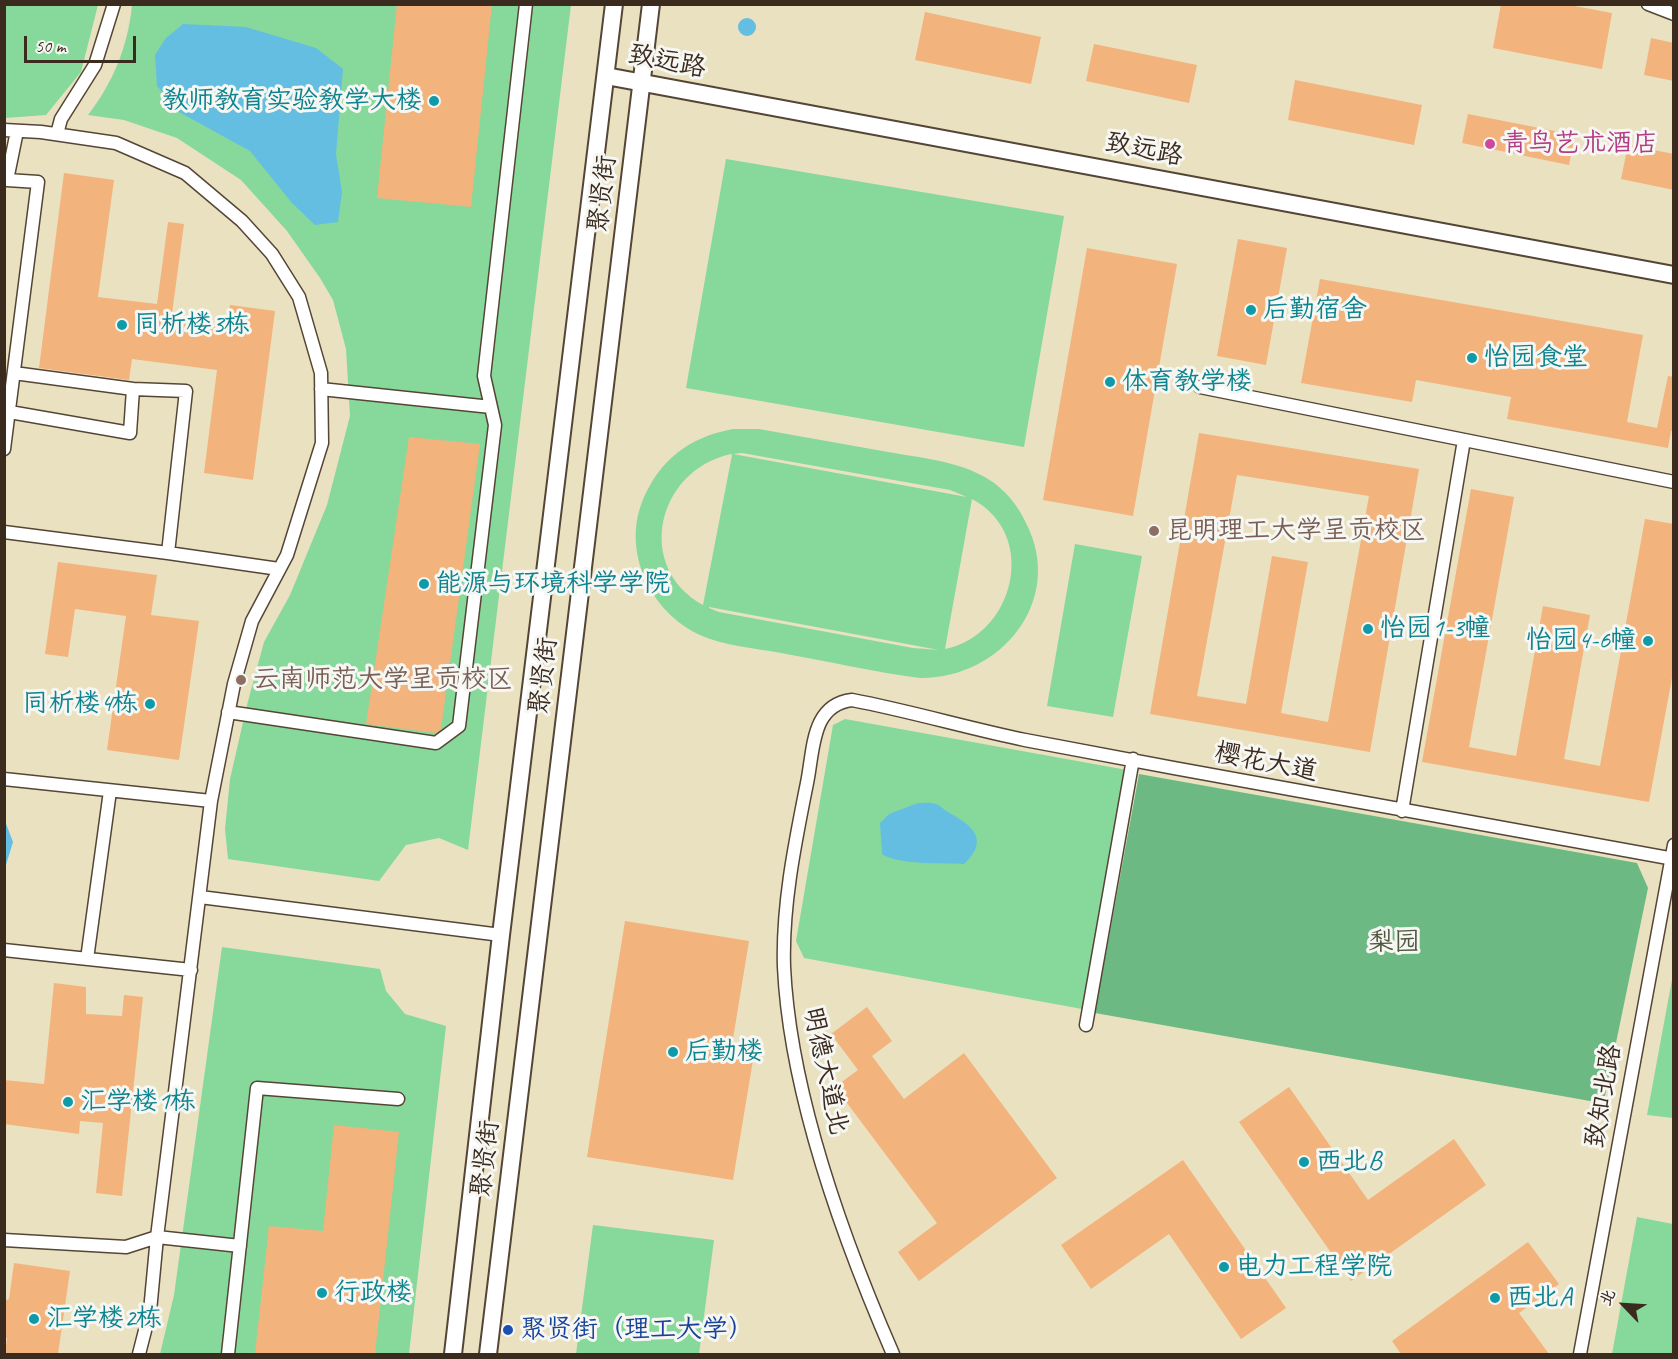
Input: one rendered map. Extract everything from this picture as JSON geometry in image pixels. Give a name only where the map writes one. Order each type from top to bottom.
[{"type":"main road","name":"聚贤街","points":[[453,1354],[501,936],[614,4]]},
{"type":"main road","name":"聚贤街","points":[[488,1354],[651,4]]},
{"type":"main road","name":"致远路","points":[[606,76],[1674,275]]},
{"type":"street","points":[[57,134],[61,118],[96,65],[114,4]]},
{"type":"street","points":[[228,712],[436,743],[459,726],[495,425],[484,376],[526,4]]},
{"type":"street","points":[[1648,4],[1674,14]]},
{"type":"street","points":[[4,449],[7,411],[14,373],[38,182],[7,180],[11,130],[116,143],[185,173],[242,221],[272,254],[299,297],[321,373],[322,443],[287,555],[252,621],[228,712],[211,801],[157,1237],[150,1311],[139,1354]]},
{"type":"street","points":[[14,373],[134,389],[186,391],[168,553]]},
{"type":"street","points":[[1200,387],[1674,482]]},
{"type":"street","points":[[7,411],[130,433],[134,389]]},
{"type":"street","points":[[321,389],[491,406]]},
{"type":"street","points":[[1402,811],[1464,440]]},
{"type":"street","points":[[4,532],[279,569]]},
{"type":"street","name":"樱花大道","points":[[852,700],[1023,739],[1133,759],[1264,787],[1672,859]]},
{"type":"street","name":"明德大道北","points":[[852,700],[836,702],[826,710],[819,725],[788,900],[784,966],[791,1044],[814,1132],[854,1263],[893,1354]]},
{"type":"street","points":[[1086,1025],[1133,759]]},
{"type":"street","points":[[4,780],[211,801]]},
{"type":"street","points":[[87,959],[110,791]]},
{"type":"street","name":"致知北路","points":[[1580,1354],[1674,845]]},
{"type":"street","points":[[200,897],[501,936]]},
{"type":"street","points":[[4,950],[191,970]]},
{"type":"street","points":[[228,1354],[257,1088],[398,1099]]},
{"type":"street","points":[[4,1240],[126,1247],[157,1237],[240,1246]]},
{"type":"green space","points":[[5,4],[98,5],[81,72],[46,115],[5,118]]},
{"type":"green space","points":[[132,5],[571,5],[468,850],[439,838],[406,845],[379,881],[228,859],[225,829],[230,779],[264,642],[290,595],[327,505],[350,416],[346,349],[333,300],[320,278],[287,231],[241,180],[177,138],[124,120],[88,115],[105,90],[118,63],[127,35]]},
{"type":"green space","points":[[726,159],[1064,216],[1024,447],[686,388]]},
{"type":"green space","points":[[733,429],[759,429],[940,461],[965,468],[988,479],[1006,493],[1019,511],[1026,523],[1036,552],[1038,580],[1031,607],[1018,630],[999,650],[976,665],[949,675],[920,678],[729,644],[709,639],[683,625],[655,597],[646,580],[639,561],[636,542],[637,522],[642,502],[657,474],[677,453],[717,433]],"holes":[[[742,453],[950,490],[967,497],[733,454]],[[732,455],[703,605],[681,588],[668,568],[662,545],[663,521],[671,499],[686,479],[706,464]],[[972,499],[993,515],[1006,535],[1011,558],[1010,582],[1002,605],[988,625],[969,640],[945,649]],[[709,607],[939,650],[913,648],[719,612]]]},
{"type":"green space","points":[[1075,544],[1142,556],[1113,717],[1047,706]]},
{"type":"green space","points":[[845,719],[1127,770],[1082,1009],[804,958],[796,941],[833,725]]},
{"type":"green space","name":"梨园","points":[[1139,774],[1637,863],[1648,888],[1605,1096],[1590,1101],[1095,1013]]},
{"type":"green space","points":[[222,947],[380,969],[386,991],[405,1014],[446,1026],[409,1354],[160,1354],[174,1295]]},
{"type":"green space","points":[[1673,974],[1673,1118],[1647,1115]]},
{"type":"green space","points":[[1637,1217],[1673,1224],[1673,1354],[1612,1354]]},
{"type":"green space","points":[[593,1225],[714,1240],[699,1354],[576,1354]]},
{"type":"water","points":[[747,18],[753,21],[756,27],[753,33],[747,36],[741,33],[738,27],[741,21]]},
{"type":"water","points":[[183,24],[246,27],[316,48],[343,69],[336,154],[342,192],[338,222],[315,225],[292,203],[250,151],[179,112],[157,86],[155,55],[166,38]]},
{"type":"water","points":[[918,803],[938,805],[964,822],[975,834],[976,847],[964,864],[909,862],[889,858],[882,854],[880,823],[889,814]]},
{"type":"water","points":[[4,821],[13,842],[5,868]]},
{"type":"building","name":"教师教育实验教学大楼","points":[[397,4],[492,4],[471,207],[377,198]]},
{"type":"building","points":[[1501,4],[1564,4],[1612,13],[1602,69],[1493,48]]},
{"type":"building","points":[[925,12],[1041,37],[1031,84],[915,60]]},
{"type":"building","points":[[1651,38],[1674,43],[1674,81],[1644,75]]},
{"type":"building","points":[[1094,44],[1197,65],[1189,103],[1086,81]]},
{"type":"building","points":[[1295,80],[1422,105],[1414,145],[1288,120]]},
{"type":"building","points":[[1468,114],[1575,135],[1569,165],[1462,143]]},
{"type":"building","points":[[1628,145],[1674,154],[1674,190],[1621,179]]},
{"type":"building","name":"同析楼3栋","points":[[64,173],[114,180],[98,297],[157,304],[168,222],[184,224],[171,321],[227,328],[230,305],[275,311],[253,480],[204,473],[217,370],[132,359],[129,380],[39,368]]},
{"type":"building","name":"后勤宿舍","points":[[1238,239],[1287,248],[1266,365],[1217,356]]},
{"type":"building","name":"体育教学楼","points":[[1087,248],[1177,264],[1133,516],[1043,500]]},
{"type":"building","name":"怡园食堂","points":[[1320,279],[1643,335],[1627,422],[1657,428],[1668,376],[1674,377],[1674,431],[1671,431],[1668,448],[1507,419],[1511,397],[1416,380],[1412,402],[1301,383]]},
{"type":"building","name":"怡园1-3幢","points":[[1199,433],[1419,469],[1370,752],[1150,714]],"holes":[[[1237,475],[1369,496],[1328,722],[1281,713],[1308,562],[1272,556],[1246,704],[1197,696]]]},
{"type":"building","name":"能源与环境科学学院","points":[[409,437],[480,444],[441,729],[436,733],[366,724]]},
{"type":"building","name":"怡园4-6幢","points":[[1471,489],[1514,497],[1469,747],[1516,756],[1543,606],[1590,615],[1564,759],[1600,766],[1645,519],[1674,524],[1674,667],[1649,802],[1422,762]]},
{"type":"building","name":"同析楼4栋","points":[[58,562],[157,575],[151,615],[199,621],[179,760],[107,750],[126,616],[75,609],[68,657],[45,654]]},
{"type":"building","name":"后勤楼","points":[[625,921],[749,941],[731,1051],[754,1054],[733,1180],[587,1157]]},
{"type":"building","name":"汇学楼1栋","points":[[54,983],[86,987],[86,1014],[122,1016],[124,995],[143,997],[122,1196],[96,1193],[103,1123],[80,1121],[79,1134],[4,1124],[4,1080],[44,1084]]},
{"type":"building","points":[[867,1007],[892,1041],[872,1056],[904,1099],[964,1053],[1057,1178],[919,1281],[898,1252],[937,1223],[835,1087],[858,1070],[831,1034]]},
{"type":"building","name":"西北B","points":[[1289,1087],[1368,1200],[1454,1139],[1486,1185],[1351,1281],[1239,1122]]},
{"type":"building","name":"行政楼","points":[[334,1125],[399,1132],[375,1354],[255,1354],[269,1226],[323,1231]]},
{"type":"building","name":"电力工程学院","points":[[1183,1160],[1286,1308],[1241,1339],[1169,1234],[1091,1289],[1061,1245]]},
{"type":"building","name":"西北A","points":[[1528,1242],[1559,1284],[1519,1313],[1549,1354],[1401,1354],[1392,1341]]},
{"type":"building","name":"汇学楼2栋","points":[[14,1263],[70,1271],[58,1354],[5,1354],[7,1338],[4,1338],[4,1301],[9,1299]]},
{"type":"place","name":"教师教育实验教学大楼","points":[[434,101]]},
{"type":"place","name":"青鸟艺术酒店","points":[[1490,144]]},
{"type":"place","name":"后勤宿舍","points":[[1251,310]]},
{"type":"place","name":"同析楼3栋","points":[[122,325]]},
{"type":"place","name":"怡园食堂","points":[[1472,358]]},
{"type":"place","name":"体育教学楼","points":[[1110,382]]},
{"type":"place","name":"昆明理工大学呈贡校区","points":[[1154,531]]},
{"type":"place","name":"能源与环境科学学院","points":[[424,584]]},
{"type":"place","name":"怡园1-3幢","points":[[1368,629]]},
{"type":"place","name":"怡园4-6幢","points":[[1648,641]]},
{"type":"place","name":"云南师范大学呈贡校区","points":[[241,680]]},
{"type":"place","name":"同析楼4栋","points":[[150,704]]},
{"type":"place","name":"后勤楼","points":[[673,1052]]},
{"type":"place","name":"汇学楼1栋","points":[[68,1102]]},
{"type":"place","name":"西北B","points":[[1304,1162]]},
{"type":"place","name":"电力工程学院","points":[[1224,1267]]},
{"type":"place","name":"行政楼","points":[[322,1293]]},
{"type":"place","name":"西北A","points":[[1495,1298]]},
{"type":"place","name":"汇学楼2栋","points":[[34,1319]]},
{"type":"place","name":"聚贤街（理工大学）","points":[[508,1330]]}]
